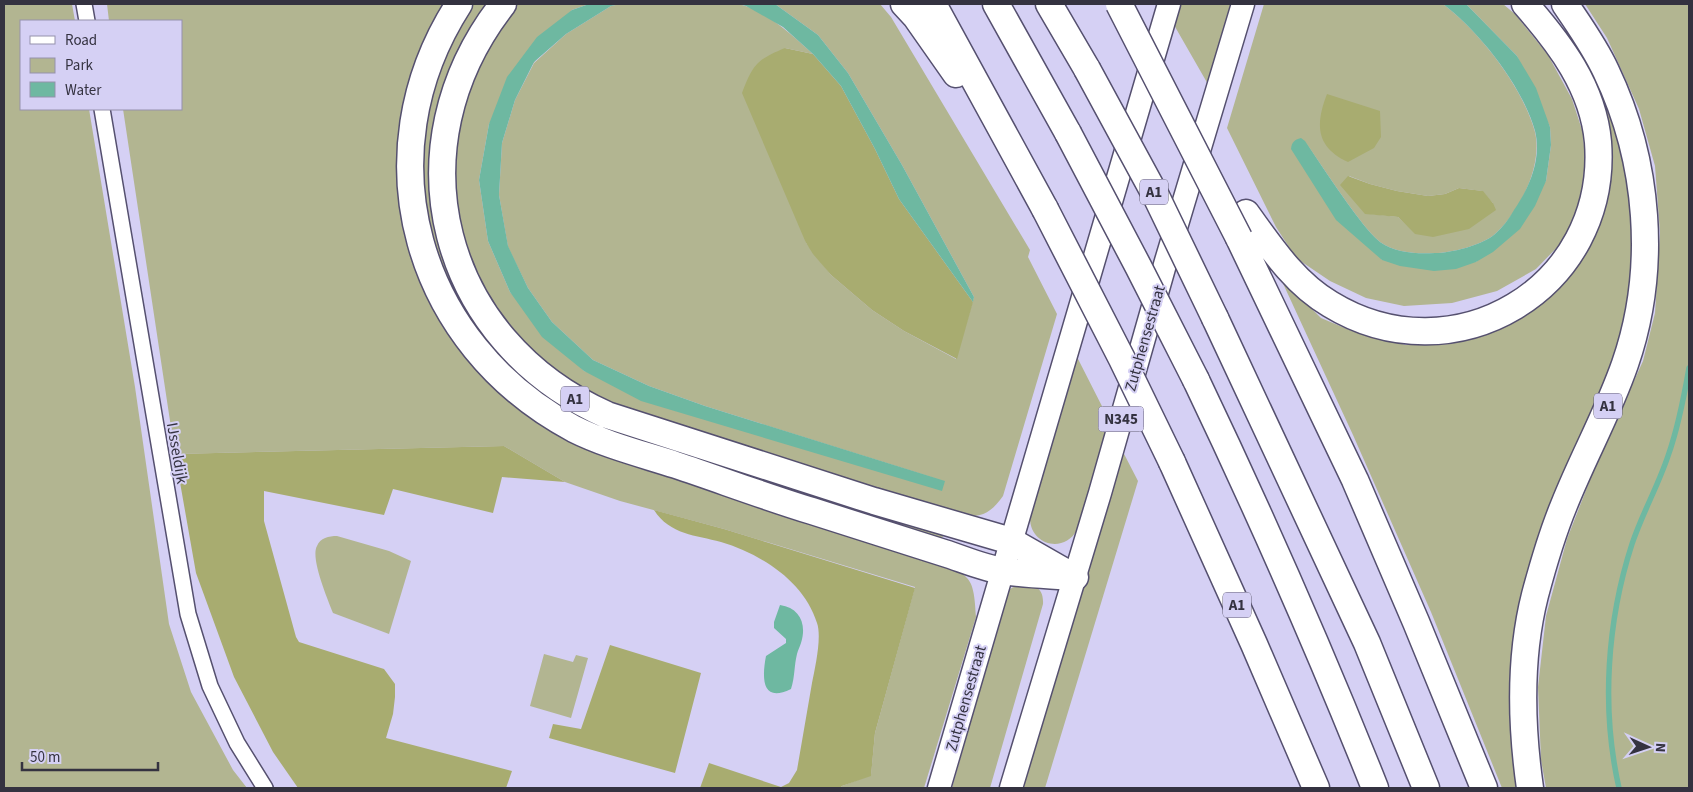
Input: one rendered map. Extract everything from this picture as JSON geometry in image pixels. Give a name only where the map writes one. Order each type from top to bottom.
[{"type":"highway","name":"A1","points":[[459,4],[435,45],[419,94],[413,124],[410,155],[414,212],[420,240],[445,305],[458,327],[506,382],[532,403],[592,437],[787,504],[1002,571]]},
{"type":"highway","name":"A1","points":[[503,4],[480,37],[458,83],[447,119],[443,147],[443,200],[454,251],[462,272],[488,320],[535,372],[590,407],[622,420],[874,501],[1011,541]]},
{"type":"highway","name":"A1","points":[[904,4],[916,16],[946,61],[1015,152]]},
{"type":"highway","name":"A1","points":[[933,4],[1045,208],[1122,359],[1172,462],[1316,788]]},
{"type":"highway","points":[[996,4],[1068,133],[1196,380],[1291,586],[1374,788]]},
{"type":"highway","name":"A1","points":[[1049,4],[1087,69],[1157,198],[1215,318],[1367,643],[1426,788]]},
{"type":"highway","points":[[1119,4],[1239,238],[1355,480],[1484,788]]},
{"type":"highway","points":[[1180,123],[1274,252],[1300,281],[1329,304],[1350,316],[1388,328],[1444,331],[1479,324],[1498,316],[1528,298],[1558,271],[1580,239],[1589,218],[1596,191],[1598,141],[1593,116],[1584,88],[1573,66],[1559,45],[1525,4]]},
{"type":"highway","name":"A1","points":[[1530,788],[1524,736],[1523,698],[1528,637],[1534,597],[1564,505],[1607,409],[1625,363],[1640,299],[1645,248],[1642,189],[1636,157],[1625,118],[1606,70],[1565,4]]},
{"type":"highway","points":[[1011,541],[1075,577]]},
{"type":"highway","points":[[1002,571],[1075,577]]},
{"type":"main road","name":"Zutphensestraat","points":[[938,788],[1169,4]]},
{"type":"main road","name":"Zutphensestraat","points":[[1011,788],[1243,4]]},
{"type":"street","points":[[84,4],[87,20]]},
{"type":"street","name":"IJsseldijk","points":[[102,110],[188,614],[210,686],[237,743],[265,788]]},
{"type":"green space","points":[[4,4],[72,4],[75,20],[20,20],[20,110],[89,110],[135,387],[169,624],[191,692],[233,770],[247,788],[4,788]]},
{"type":"green space","points":[[107,4],[589,4],[572,10],[489,124],[479,180],[488,241],[510,292],[584,371],[944,481],[705,406],[649,386],[593,360],[552,322],[528,288],[508,247],[499,195],[502,143],[515,100],[534,63],[566,34],[611,6],[620,4],[739,4],[749,7],[779,24],[813,54],[785,48],[806,243],[831,275],[872,310],[904,331],[956,359],[974,297],[902,165],[848,73],[818,35],[775,4],[880,4],[891,17],[1030,250],[1028,257],[1057,314],[1003,496],[987,512],[977,516],[954,516],[930,560],[953,569],[967,578],[973,592],[976,617],[924,788],[840,788],[871,775],[875,733],[915,587],[724,529],[620,501],[565,482],[504,446],[175,454],[123,110],[182,110],[182,20],[109,20]]},
{"type":"green space","points":[[1180,4],[1233,4],[1209,86],[1174,25]]},
{"type":"green space","points":[[1264,4],[1443,4],[1471,29],[1498,61],[1521,97],[1535,132],[1535,163],[1529,183],[1515,210],[1498,231],[1483,242],[1442,253],[1406,252],[1386,246],[1375,238],[1363,224],[1305,141],[1382,260],[1476,262],[1546,181],[1551,145],[1550,127],[1517,56],[1466,4],[1503,4],[1515,14],[1548,55],[1572,99],[1583,133],[1585,161],[1581,200],[1571,233],[1536,269],[1497,291],[1452,303],[1404,306],[1366,298],[1330,281],[1296,258],[1276,227],[1227,128]],"holes":[[[1349,176],[1370,184],[1428,196],[1445,194],[1459,188],[1482,191],[1493,203],[1415,233],[1398,217],[1371,214]]]},
{"type":"green space","points":[[1585,4],[1689,4],[1689,788],[1546,788],[1541,760],[1538,687],[1546,616],[1567,539],[1595,467],[1643,361],[1655,313],[1660,233],[1655,166],[1639,109],[1607,38]]},
{"type":"green space","points":[[1614,105],[1626,145],[1637,240],[1621,348],[1534,571],[1522,788],[1502,788],[1431,612],[1353,435],[1280,277],[1321,318],[1352,331],[1406,345],[1450,344],[1483,335],[1515,320],[1572,269],[1601,112]]},
{"type":"green space","points":[[1076,355],[1109,420],[1077,530],[1064,542],[1056,544],[1041,540],[1036,535],[1031,527],[1030,518]]},
{"type":"green space","points":[[1122,450],[1138,481],[1045,788],[1023,788]]},
{"type":"green space","points":[[337,536],[389,551],[411,561],[389,634],[333,613],[320,579],[315,552],[318,543],[323,539]]},
{"type":"green space","points":[[1019,584],[1033,586],[1040,590],[1043,604],[990,788],[952,788],[1006,597],[1010,589]]},
{"type":"green space","points":[[544,654],[573,662],[576,655],[588,658],[571,718],[530,706]]},
{"type":"shaded area","points":[[785,48],[813,54],[841,86],[899,199],[973,302],[957,359],[904,331],[872,310],[831,275],[806,243],[742,93],[749,76],[757,64]]},
{"type":"shaded area","points":[[1327,94],[1380,111],[1381,137],[1374,148],[1348,162],[1337,156],[1330,149],[1324,142],[1320,125]]},
{"type":"shaded area","points":[[1348,176],[1397,191],[1428,196],[1445,194],[1459,188],[1483,191],[1496,210],[1469,229],[1433,237],[1415,234],[1398,217],[1365,214],[1340,185]]},
{"type":"shaded area","points":[[504,446],[565,482],[502,477],[493,513],[393,489],[384,515],[264,491],[264,521],[299,642],[384,669],[395,684],[393,714],[386,738],[512,771],[506,788],[298,788],[273,752],[234,677],[196,573],[175,454]]},
{"type":"shaded area","points":[[654,510],[724,529],[915,588],[875,733],[871,776],[840,788],[700,788],[709,763],[781,787],[789,783],[797,770],[816,661],[818,629],[811,608],[802,594],[779,571],[766,562],[736,547],[684,533],[668,525]]},
{"type":"shaded area","points":[[610,645],[701,673],[675,773],[549,738],[553,724],[581,729]]},
{"type":"water","points":[[589,4],[620,4],[611,6],[566,34],[534,62],[515,100],[502,143],[499,195],[508,246],[528,288],[552,322],[593,360],[649,386],[705,406],[945,481],[942,491],[641,401],[584,371],[542,337],[510,292],[488,241],[479,180],[489,124],[507,77],[537,37],[572,10]]},
{"type":"water","points":[[739,4],[775,4],[818,35],[848,73],[902,165],[974,297],[973,302],[899,199],[841,86],[813,54],[783,27]]},
{"type":"water","points":[[1443,4],[1466,4],[1517,56],[1536,88],[1550,127],[1551,145],[1546,181],[1535,206],[1520,229],[1493,252],[1476,262],[1456,269],[1434,271],[1400,266],[1382,260],[1336,220],[1291,149],[1293,143],[1297,140],[1301,138],[1305,141],[1363,224],[1386,246],[1399,251],[1414,253],[1442,253],[1483,242],[1498,231],[1510,217],[1525,192],[1533,173],[1537,152],[1535,131],[1521,96],[1498,61],[1471,29]]},
{"type":"water","points":[[780,605],[797,613],[802,623],[803,636],[797,654],[791,689],[781,693],[774,693],[769,691],[766,686],[764,672],[766,656],[786,643],[786,639],[774,628],[774,622]]},
{"type":"waterway","points":[[1619,788],[1613,758],[1610,727],[1609,665],[1612,634],[1617,604],[1632,544],[1672,445],[1689,368]]}]
